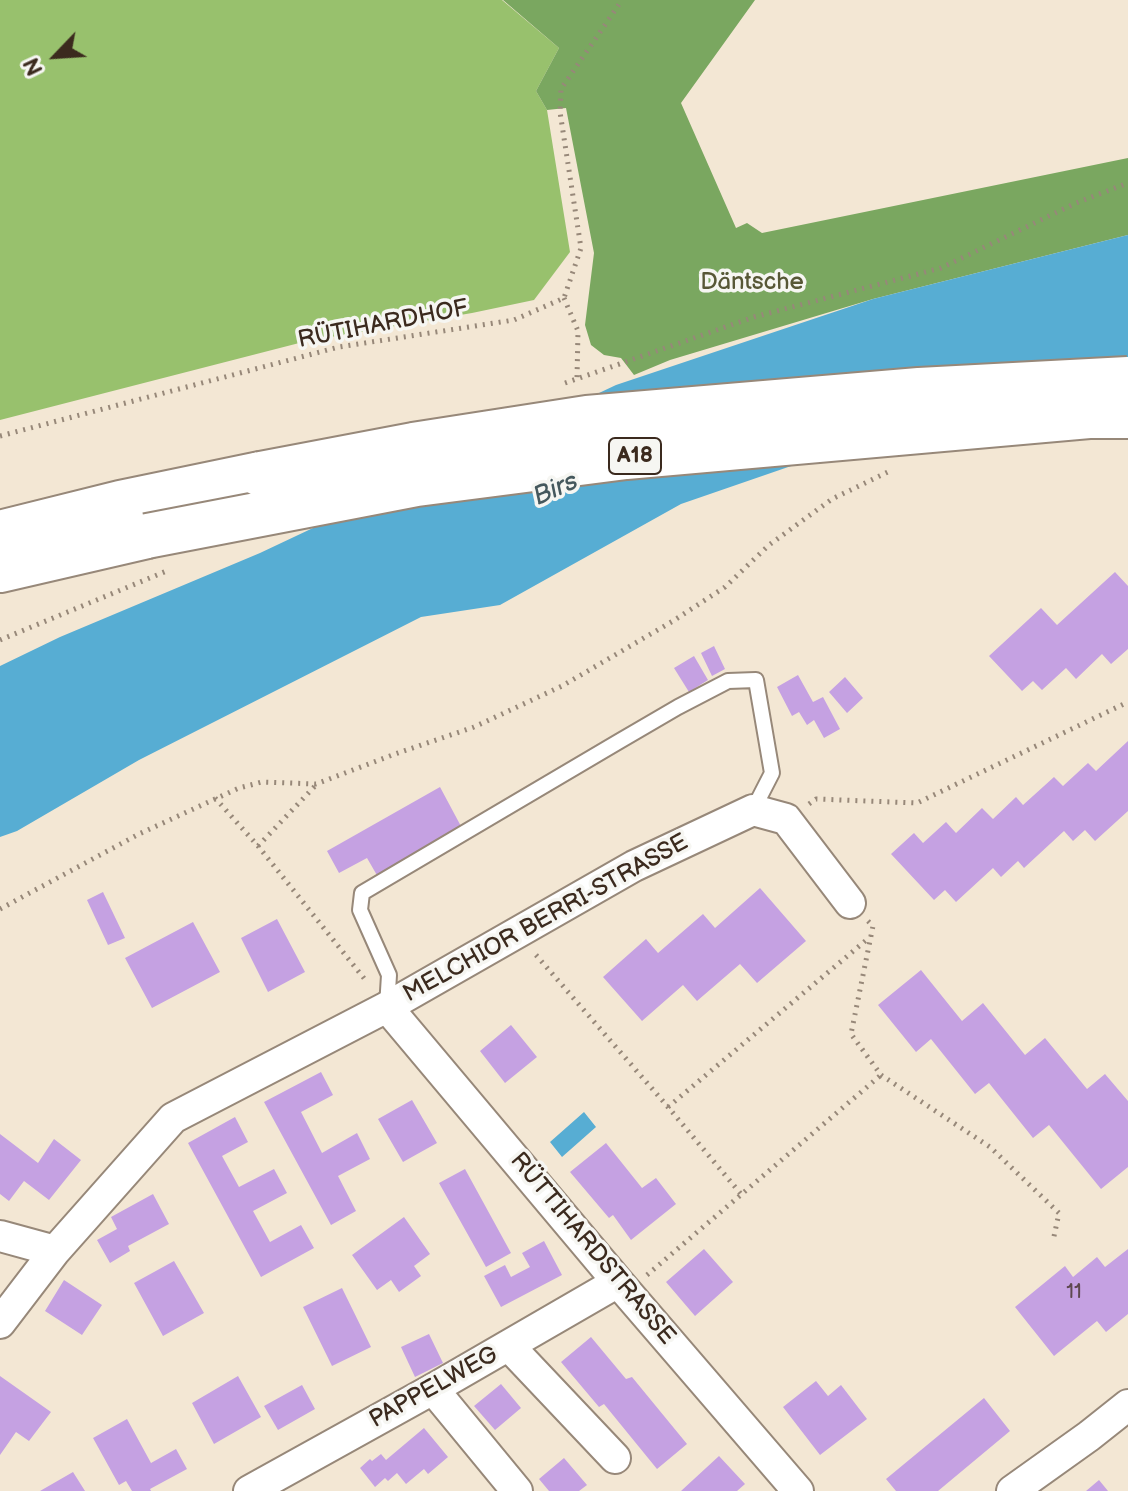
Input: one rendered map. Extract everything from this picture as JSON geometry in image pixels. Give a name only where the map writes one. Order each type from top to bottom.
[{"type":"highway","name":"A18","points":[[0,533],[120,503],[260,474],[413,445],[587,418],[919,390],[1128,379]]},
{"type":"highway","name":"A18","points":[[0,570],[147,536],[417,484],[626,457],[1089,416],[1128,416]]},
{"type":"street","points":[[753,810],[786,819],[850,903]]},
{"type":"street","name":"MELCHIOR BERRI-STRASSE","points":[[0,1323],[55,1251],[173,1118],[387,1007],[634,866],[753,810]]},
{"type":"street","name":"RÜTTIHARDSTRASSE","points":[[387,1007],[798,1491]]},
{"type":"street","points":[[0,1236],[55,1251]]},
{"type":"street","name":"PAPPELWEG","points":[[249,1491],[509,1346],[623,1287]]},
{"type":"street","points":[[509,1346],[615,1458]]},
{"type":"street","points":[[433,1389],[517,1491]]},
{"type":"street","points":[[1012,1491],[1128,1405]]},
{"type":"lane","points":[[387,1007],[389,975],[360,910],[362,893],[728,681],[756,680],[772,773],[753,810]]},
{"type":"path","points":[[577,378],[578,331],[564,298],[581,248],[560,112],[561,89],[622,0]]},
{"type":"path","name":"RÜTIHARDHOF","points":[[0,436],[339,347],[514,320],[564,298]]},
{"type":"path","points":[[0,909],[139,834],[239,788],[262,782],[316,784],[474,727],[562,686],[725,587],[769,545],[832,499],[895,469]]},
{"type":"path","points":[[786,819],[816,799],[917,803],[1128,702]]},
{"type":"path","points":[[258,846],[316,784]]},
{"type":"path","points":[[215,798],[258,846],[387,1007]]},
{"type":"path","points":[[850,903],[873,926],[851,1034],[881,1075],[990,1147],[1059,1213],[1053,1241]]},
{"type":"path","points":[[517,932],[741,1194]]},
{"type":"path","points":[[668,1107],[871,937]]},
{"type":"path","points":[[623,1287],[741,1194],[881,1075]]},
{"type":"green space","points":[[0,0],[502,0],[559,48],[536,91],[547,110],[570,252],[534,300],[307,341],[0,420]]},
{"type":"green space","name":"Däntsche","points":[[503,0],[755,0],[681,103],[736,228],[747,223],[762,233],[1128,158],[1128,235],[873,299],[670,360],[634,375],[621,358],[604,355],[591,345],[585,325],[594,253],[566,108],[547,110],[536,91],[559,48]]},
{"type":"water","name":"Birs","points":[[1128,235],[1128,359],[1023,386],[681,504],[500,605],[421,617],[139,760],[17,831],[0,837],[0,666],[60,637],[260,553],[616,385],[873,299]]},
{"type":"water","points":[[584,1112],[596,1127],[562,1157],[550,1142]]},
{"type":"building","points":[[1115,572],[1128,586],[1128,649],[1111,664],[1102,654],[1076,679],[1066,668],[1042,690],[1033,681],[1022,691],[989,656],[1041,608],[1057,625]]},
{"type":"building","points":[[714,646],[725,669],[712,676],[701,653]]},
{"type":"building","points":[[694,656],[708,680],[689,692],[674,668]]},
{"type":"building","points":[[798,675],[813,702],[823,697],[840,729],[824,738],[814,720],[807,725],[799,712],[792,716],[777,687]]},
{"type":"building","points":[[845,677],[863,698],[847,713],[829,692]]},
{"type":"building","points":[[1128,741],[1128,811],[1095,841],[1085,830],[1073,841],[1064,831],[1024,868],[1018,861],[1001,877],[993,868],[956,902],[945,890],[934,900],[891,854],[914,833],[923,843],[946,822],[956,833],[982,808],[993,819],[1016,797],[1023,805],[1054,777],[1063,786],[1088,763],[1096,771]]},
{"type":"building","points":[[440,787],[463,830],[378,877],[367,858],[339,873],[327,851]]},
{"type":"building","points":[[760,888],[806,941],[757,983],[740,964],[697,1001],[683,985],[642,1021],[603,977],[646,939],[658,953],[703,914],[715,928]]},
{"type":"building","points":[[103,892],[125,938],[108,945],[87,900]]},
{"type":"building","points":[[277,919],[305,972],[268,992],[241,938]]},
{"type":"building","points":[[193,922],[220,972],[152,1008],[125,958]]},
{"type":"building","points":[[921,970],[962,1021],[983,1003],[1025,1055],[1045,1038],[1087,1089],[1105,1074],[1128,1101],[1128,1167],[1101,1189],[1049,1125],[1033,1138],[989,1083],[975,1094],[931,1039],[916,1052],[878,1005]]},
{"type":"building","points":[[511,1025],[537,1057],[505,1083],[480,1051]]},
{"type":"building","points":[[321,1072],[333,1095],[301,1112],[322,1153],[357,1133],[370,1159],[338,1176],[356,1211],[331,1225],[264,1102]]},
{"type":"building","points":[[412,1100],[437,1143],[403,1162],[378,1119]]},
{"type":"building","points":[[235,1117],[248,1142],[222,1156],[239,1187],[274,1169],[287,1193],[253,1211],[270,1242],[301,1225],[314,1248],[261,1277],[188,1143]]},
{"type":"building","points":[[0,1134],[38,1163],[54,1139],[81,1160],[49,1200],[24,1181],[9,1201],[0,1194]]},
{"type":"building","points":[[606,1143],[642,1188],[656,1178],[676,1204],[631,1240],[613,1215],[609,1218],[570,1172]]},
{"type":"building","points":[[465,1169],[511,1253],[486,1267],[439,1183]]},
{"type":"building","points":[[153,1194],[169,1224],[128,1246],[130,1251],[110,1263],[97,1240],[117,1229],[111,1217]]},
{"type":"building","points":[[404,1217],[430,1254],[414,1266],[421,1276],[399,1292],[391,1280],[377,1290],[352,1255]]},
{"type":"building","points":[[544,1241],[562,1275],[501,1307],[484,1276],[505,1265],[511,1277],[530,1267],[522,1253]]},
{"type":"building","points":[[704,1249],[733,1282],[695,1316],[666,1282]]},
{"type":"building","points":[[1128,1249],[1128,1314],[1106,1332],[1097,1321],[1054,1356],[1015,1307],[1065,1266],[1073,1277],[1097,1257],[1105,1267]]},
{"type":"building","points":[[174,1261],[204,1313],[163,1336],[134,1283]]},
{"type":"building","points":[[64,1280],[102,1305],[82,1335],[45,1311]]},
{"type":"building","points":[[342,1288],[371,1347],[332,1366],[303,1307]]},
{"type":"building","points":[[429,1334],[443,1363],[415,1377],[401,1347]]},
{"type":"building","points":[[591,1337],[626,1379],[632,1377],[687,1444],[657,1469],[604,1404],[599,1407],[561,1362]]},
{"type":"building","points":[[0,1376],[51,1412],[29,1441],[16,1432],[0,1455]]},
{"type":"building","points":[[238,1376],[261,1417],[214,1444],[192,1403]]},
{"type":"building","points":[[816,1381],[828,1396],[841,1385],[867,1419],[820,1455],[783,1407]]},
{"type":"building","points":[[501,1384],[521,1408],[495,1430],[474,1406]]},
{"type":"building","points":[[302,1385],[315,1409],[278,1430],[264,1406]]},
{"type":"building","points":[[984,1398],[1010,1431],[938,1491],[896,1491],[886,1479]]},
{"type":"building","points":[[127,1419],[151,1463],[176,1449],[187,1469],[151,1491],[132,1491],[126,1481],[119,1485],[93,1438]]},
{"type":"building","points":[[424,1428],[448,1457],[428,1474],[424,1469],[406,1484],[397,1473],[375,1487],[360,1468],[381,1454],[386,1460]]},
{"type":"building","points":[[719,1456],[745,1484],[737,1491],[681,1491]]},
{"type":"building","points":[[564,1458],[587,1485],[579,1491],[549,1491],[539,1479]]},
{"type":"building","points":[[73,1472],[85,1491],[40,1491]]},
{"type":"building","points":[[1099,1480],[1108,1491],[1086,1491]]}]
